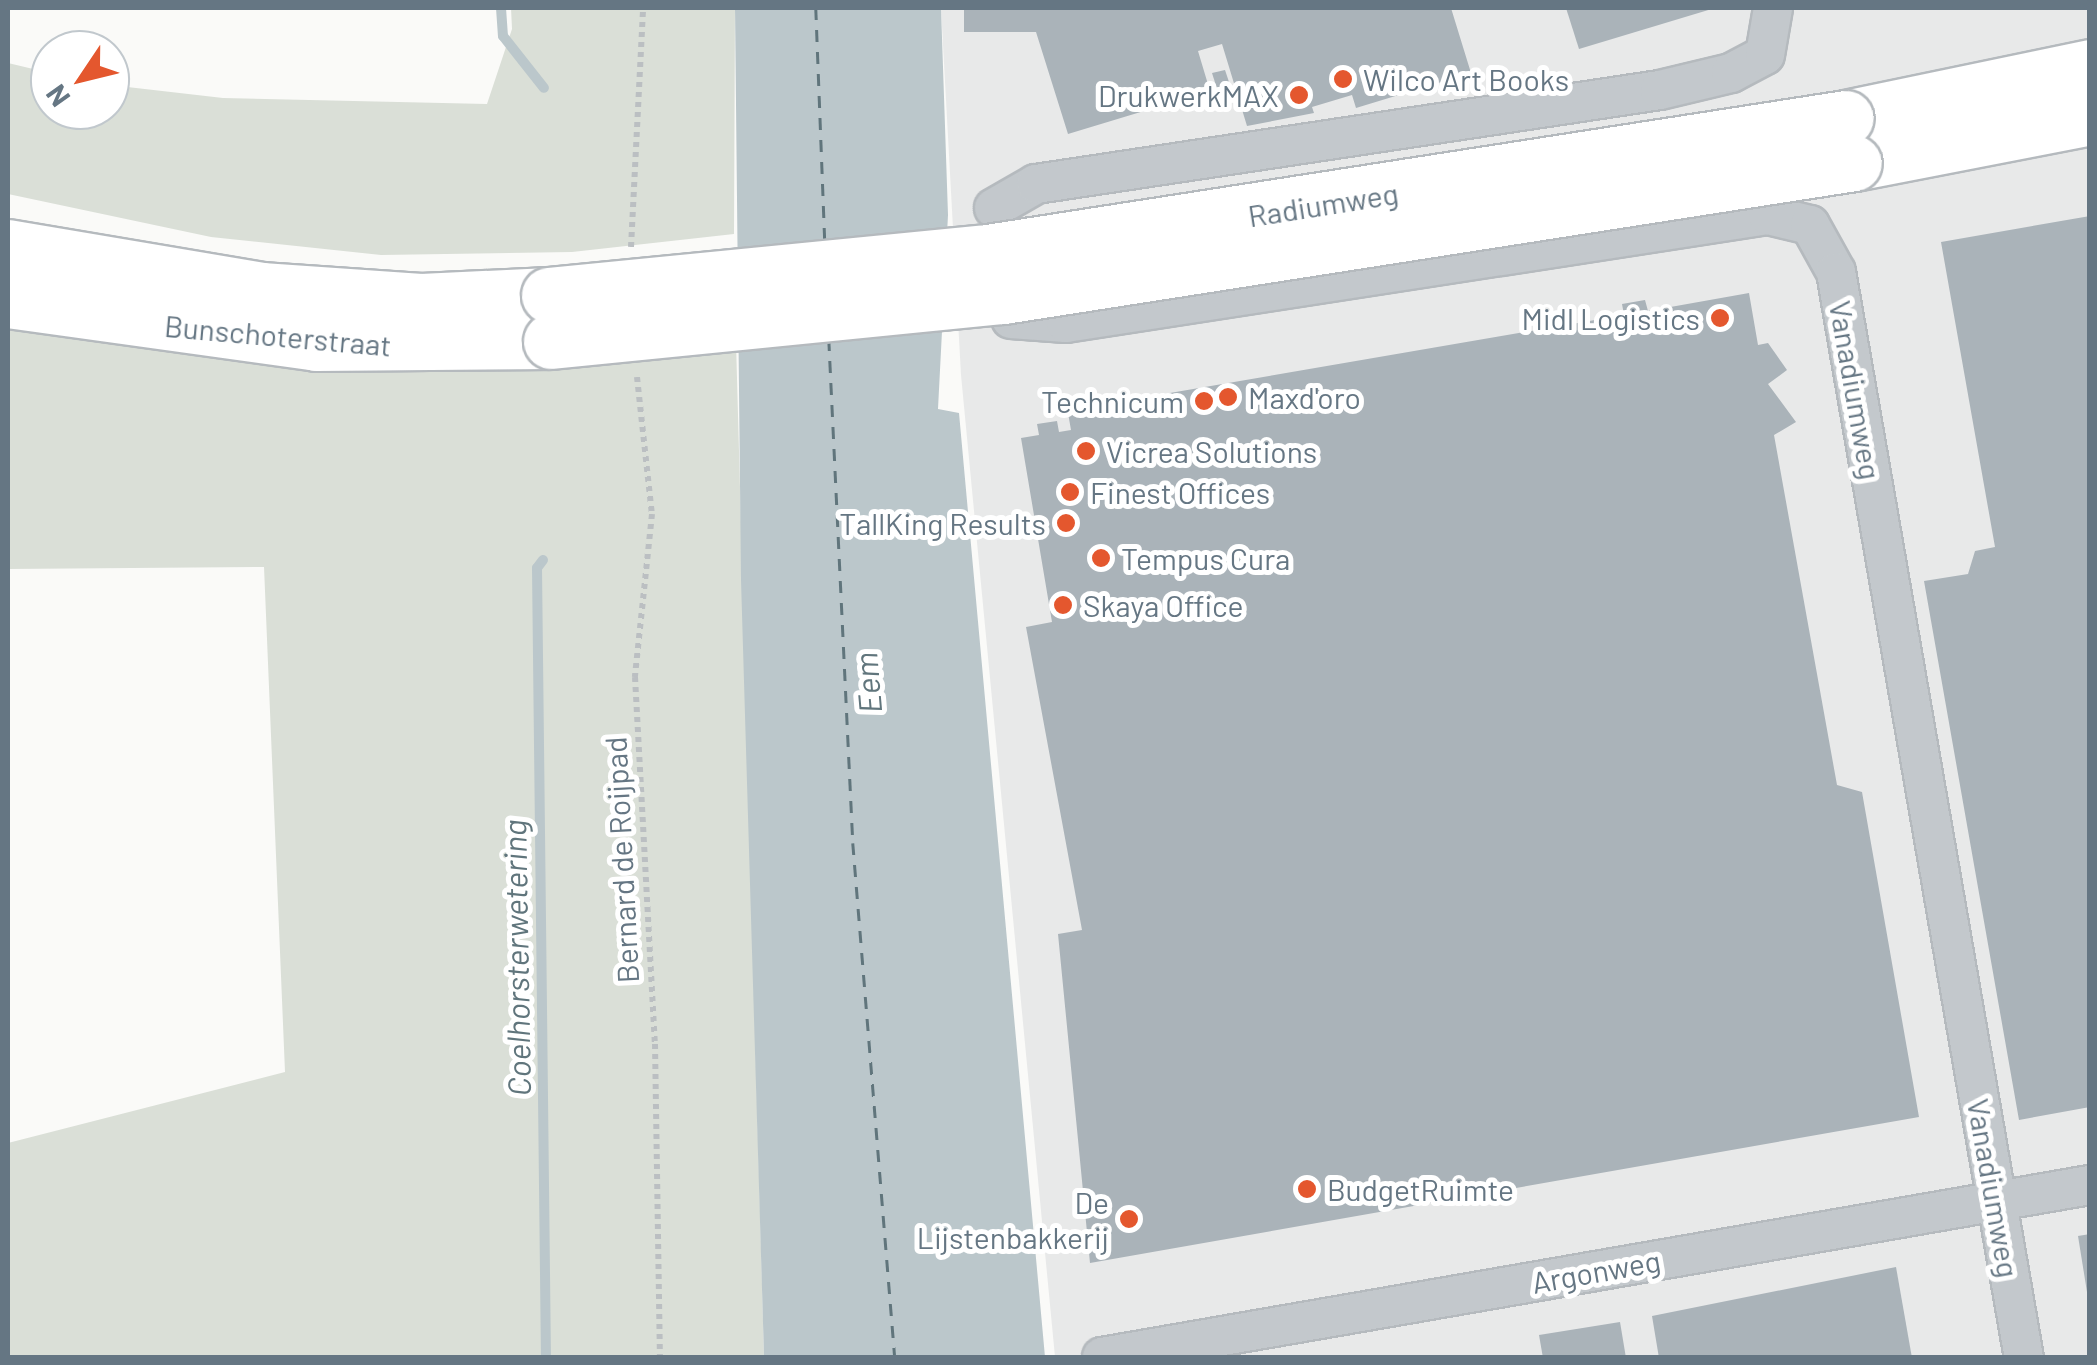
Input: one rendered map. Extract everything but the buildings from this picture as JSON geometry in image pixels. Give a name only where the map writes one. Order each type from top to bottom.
[{"type":"main road","name":"Radiumweg","points":[[1850,140],[2090,67]]},
{"type":"main road","name":"Radiumweg","points":[[550,318],[1004,296],[1850,140],[2090,117]]},
{"type":"main road","name":"Bunschoterstraat","points":[[8,246],[261,290],[421,301],[550,318]]},
{"type":"main road","name":"Bunschoterstraat","points":[[8,300],[316,343],[550,318]]},
{"type":"street","points":[[994,208],[1036,184],[1660,90],[1731,73],[1766,55],[1772,8]]},
{"type":"street","name":"Vanadiumweg","points":[[1011,319],[1066,324],[1768,215],[1810,225],[1836,272],[2024,1358]]},
{"type":"street","name":"Argonweg","points":[[1102,1357],[2090,1185]]},
{"type":"path","points":[[631,249],[643,8]]},
{"type":"path","name":"Bernard de Roijpad","points":[[636,361],[652,514],[635,677],[654,1044],[660,1358]]},
{"type":"shaded area","points":[[511,8],[735,8],[734,234],[572,252],[381,255],[211,237],[8,194],[8,63],[30,68],[30,130],[130,130],[130,87],[223,98],[487,104],[512,29]]},
{"type":"shaded area","points":[[941,8],[2089,8],[2089,1357],[1055,1357],[961,375]]},
{"type":"shaded area","points":[[8,330],[161,350],[465,369],[630,359],[736,342],[764,1357],[8,1357],[8,1143],[285,1072],[264,567],[8,569]]},
{"type":"water","name":"Eem","points":[[735,8],[941,8],[948,215],[938,409],[959,413],[1045,1357],[764,1357],[741,580]]},
{"type":"waterway","name":"Coelhorsterwetering","points":[[501,8],[503,36],[544,88]]},
{"type":"waterway","name":"Coelhorsterwetering","points":[[543,560],[537,568],[546,1358]]},
{"type":"ferry route","points":[[816,8],[825,241]]},
{"type":"ferry route","points":[[829,339],[853,843],[895,1358]]},
{"type":"place","name":"Wilco Art Books","points":[[1343,79]]},
{"type":"place","name":"DrukwerkMAX","points":[[1299,95]]},
{"type":"place","name":"Midl Logistics","points":[[1720,318]]},
{"type":"place","name":"Maxd'oro","points":[[1228,397]]},
{"type":"place","name":"Technicum","points":[[1204,401]]},
{"type":"place","name":"Vicrea Solutions","points":[[1086,451]]},
{"type":"place","name":"Finest Offices","points":[[1070,492]]},
{"type":"place","name":"TallKing Results","points":[[1066,523]]},
{"type":"place","name":"Tempus Cura","points":[[1101,558]]},
{"type":"place","name":"Skaya Office","points":[[1063,605]]},
{"type":"place","name":"BudgetRuimte","points":[[1307,1189]]},
{"type":"place","name":"De Lijstenbakkerij","points":[[1129,1219]]}]
